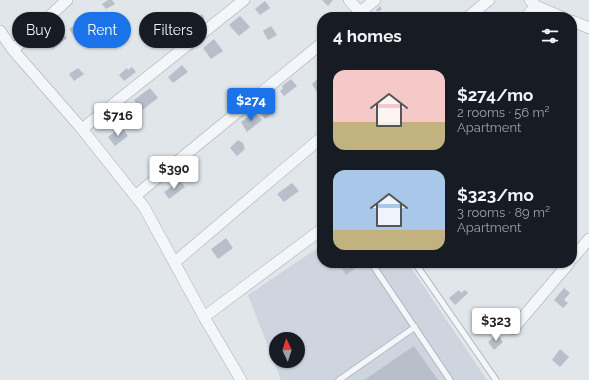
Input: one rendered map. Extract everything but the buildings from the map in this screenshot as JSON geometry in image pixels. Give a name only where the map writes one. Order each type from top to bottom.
[{"type":"street","points":[[13,50],[67,0]]},
{"type":"street","points":[[82,129],[244,0]]},
{"type":"street","points":[[349,0],[356,12]]},
{"type":"street","points":[[361,12],[375,0]]},
{"type":"street","points":[[474,12],[490,0]]},
{"type":"street","points":[[528,12],[533,3],[552,12]]},
{"type":"street","points":[[577,23],[589,28]]},
{"type":"street","points":[[0,31],[13,50],[82,129],[144,208],[204,317],[241,380]]},
{"type":"street","points":[[135,196],[317,47]]},
{"type":"street","points":[[175,262],[317,141]]},
{"type":"street","points":[[204,317],[317,233]]},
{"type":"street","points":[[577,253],[589,239]]},
{"type":"street","points":[[513,329],[565,268]]},
{"type":"lane","points":[[375,268],[450,380]]},
{"type":"lane","points":[[418,268],[496,380]]},
{"type":"lane","points":[[339,380],[415,327]]},
{"type":"shaded area","points":[[317,248],[317,268],[411,268],[487,380],[281,380],[276,368],[305,368],[305,332],[269,332],[269,349],[248,295]]}]
